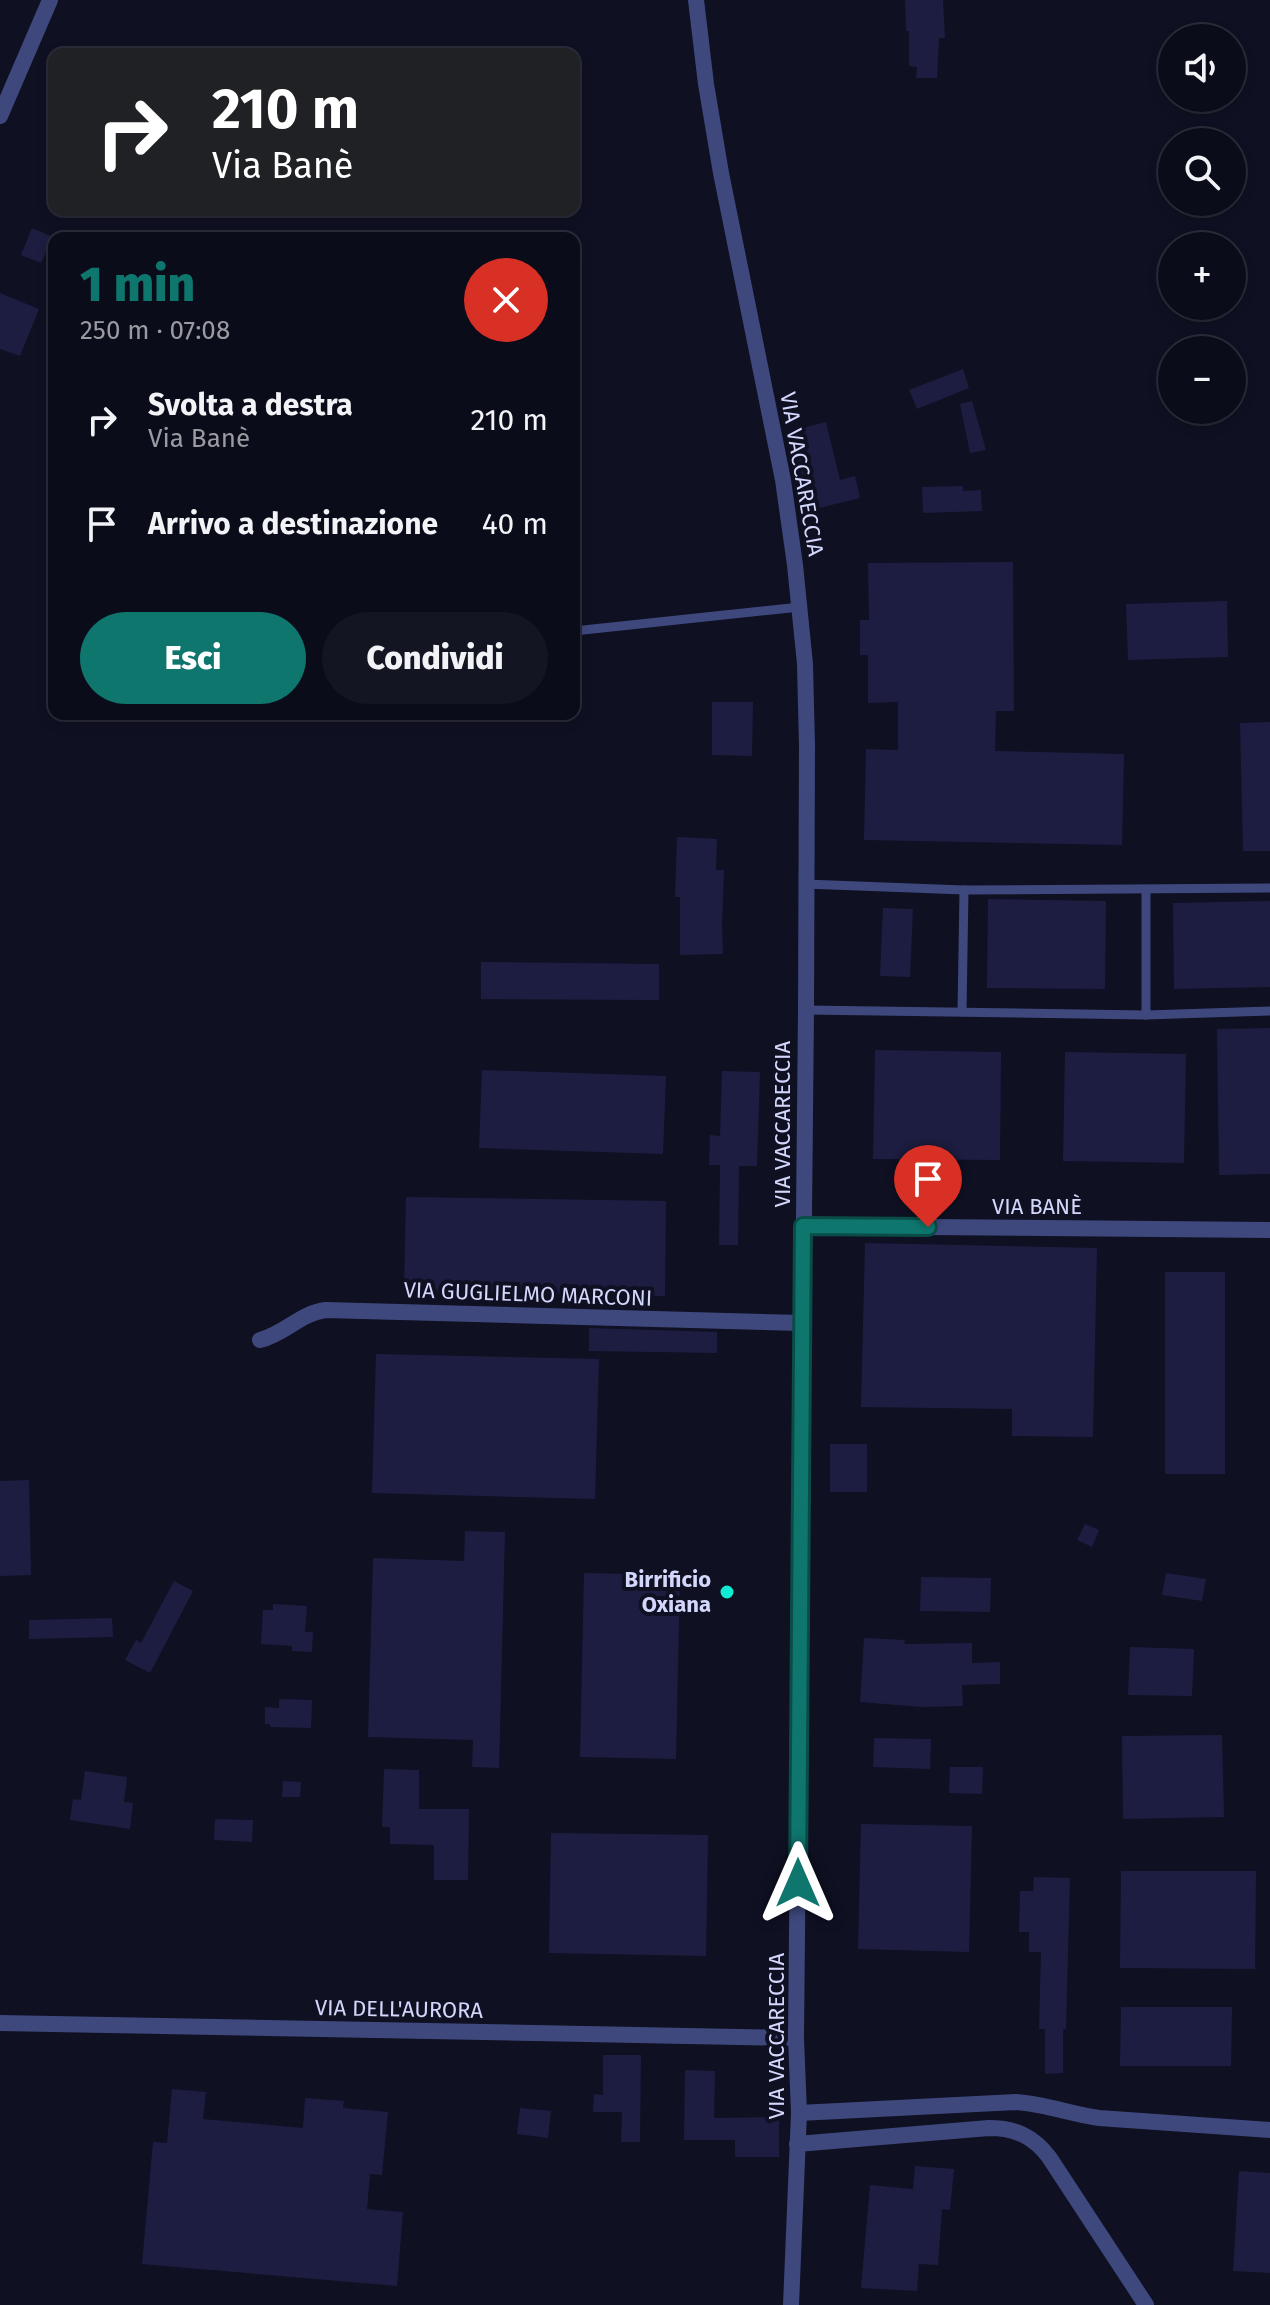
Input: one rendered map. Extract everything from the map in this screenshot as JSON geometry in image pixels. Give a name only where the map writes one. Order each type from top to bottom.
[{"type":"street","points":[[0,116],[50,0]]},
{"type":"street","name":"VIA VACCARECCIA","points":[[696,0],[721,173],[783,480],[800,607],[806,698],[796,2038],[799,2113],[791,2305]]},
{"type":"street","name":"VIA BANÈ","points":[[803,1226],[1270,1230]]},
{"type":"street","name":"VIA GUGLIELMO MARCONI","points":[[260,1340],[274,1335],[303,1316],[326,1310],[802,1323]]},
{"type":"street","name":"VIA DELL'AURORA","points":[[0,2023],[796,2038]]},
{"type":"street","points":[[799,2113],[1016,2102],[1042,2104],[1111,2119],[1270,2130]]},
{"type":"street","points":[[797,2144],[989,2128],[1020,2132],[1032,2139],[1049,2157],[1146,2305]]},
{"type":"lane","points":[[580,630],[800,607]]},
{"type":"lane","points":[[805,884],[964,890],[1270,888]]},
{"type":"lane","points":[[962,1012],[964,890]]},
{"type":"lane","points":[[1146,890],[1146,1015]]},
{"type":"lane","points":[[806,1010],[1146,1015],[1270,1011]]},
{"type":"building","points":[[905,0],[943,0],[945,38],[939,38],[937,78],[916,78],[917,67],[909,66]]},
{"type":"building","points":[[32,228],[48,235],[48,248],[41,263],[21,255]]},
{"type":"building","points":[[0,293],[39,309],[20,356],[0,349]]},
{"type":"building","points":[[963,369],[969,388],[917,409],[909,390]]},
{"type":"building","points":[[972,401],[986,450],[970,453],[960,404]]},
{"type":"building","points":[[826,422],[840,480],[855,476],[860,498],[811,510],[791,431]]},
{"type":"building","points":[[963,486],[963,491],[981,490],[982,511],[923,513],[922,487]]},
{"type":"building","points":[[1013,562],[1014,711],[996,711],[995,751],[1124,754],[1122,845],[864,840],[866,749],[898,750],[898,702],[868,703],[868,655],[860,655],[860,620],[869,620],[868,563]]},
{"type":"building","points":[[1227,601],[1228,657],[1128,660],[1126,604]]},
{"type":"building","points":[[712,702],[753,702],[752,756],[712,755]]},
{"type":"building","points":[[1270,722],[1270,851],[1243,851],[1240,723]]},
{"type":"building","points":[[677,837],[717,839],[716,870],[724,870],[723,954],[680,955],[680,897],[675,897]]},
{"type":"building","points":[[988,899],[1106,901],[1105,989],[987,988]]},
{"type":"building","points":[[1270,901],[1270,987],[1174,989],[1173,903]]},
{"type":"building","points":[[883,908],[913,909],[910,977],[880,976]]},
{"type":"building","points":[[481,962],[659,964],[659,1000],[481,999]]},
{"type":"building","points":[[1270,1028],[1270,1174],[1219,1175],[1217,1029]]},
{"type":"building","points":[[875,1050],[1001,1052],[1000,1160],[873,1159]]},
{"type":"building","points":[[1065,1052],[1186,1054],[1184,1163],[1063,1161]]},
{"type":"building","points":[[482,1070],[666,1076],[663,1154],[479,1148]]},
{"type":"building","points":[[722,1071],[760,1072],[757,1166],[739,1166],[738,1245],[719,1245],[720,1165],[709,1165],[710,1135],[720,1136]]},
{"type":"building","points":[[406,1197],[666,1201],[665,1296],[404,1291]]},
{"type":"building","points":[[865,1243],[1097,1248],[1093,1437],[1012,1436],[1012,1409],[861,1407]]},
{"type":"building","points":[[1165,1272],[1225,1272],[1225,1474],[1165,1474]]},
{"type":"building","points":[[589,1328],[717,1332],[717,1353],[589,1351]]},
{"type":"building","points":[[376,1354],[599,1359],[595,1499],[372,1493]]},
{"type":"building","points":[[830,1444],[867,1444],[867,1492],[830,1492]]},
{"type":"building","points":[[29,1480],[31,1575],[0,1576],[0,1481]]},
{"type":"building","points":[[1085,1524],[1099,1530],[1092,1547],[1077,1540]]},
{"type":"building","points":[[465,1531],[505,1532],[499,1768],[472,1767],[473,1740],[368,1737],[373,1558],[464,1561]]},
{"type":"building","points":[[584,1573],[680,1575],[676,1759],[580,1757]]},
{"type":"building","points":[[1166,1573],[1206,1579],[1202,1601],[1162,1595]]},
{"type":"building","points":[[921,1577],[991,1578],[990,1612],[920,1611]]},
{"type":"building","points":[[174,1581],[193,1591],[150,1673],[125,1660],[136,1640],[141,1643]]},
{"type":"building","points":[[273,1604],[307,1606],[305,1632],[313,1632],[312,1652],[292,1651],[292,1646],[261,1644],[263,1610],[273,1610]]},
{"type":"building","points":[[112,1618],[113,1637],[29,1639],[29,1620]]},
{"type":"building","points":[[864,1638],[905,1640],[904,1644],[972,1643],[972,1663],[1000,1662],[1000,1684],[962,1685],[963,1706],[922,1707],[860,1702]]},
{"type":"building","points":[[1130,1647],[1194,1649],[1192,1696],[1128,1695]]},
{"type":"building","points":[[279,1699],[312,1700],[311,1728],[270,1727],[270,1724],[265,1724],[265,1707],[279,1708]]},
{"type":"building","points":[[1222,1735],[1224,1817],[1123,1819],[1122,1736]]},
{"type":"building","points":[[874,1738],[931,1739],[930,1769],[873,1767]]},
{"type":"building","points":[[950,1767],[983,1767],[982,1794],[949,1793]]},
{"type":"building","points":[[384,1769],[419,1770],[419,1809],[469,1809],[468,1880],[434,1880],[434,1845],[390,1844],[390,1827],[382,1827]]},
{"type":"building","points":[[85,1771],[127,1777],[124,1802],[133,1803],[130,1829],[70,1820],[73,1799],[81,1800]]},
{"type":"building","points":[[283,1781],[301,1782],[300,1797],[282,1797]]},
{"type":"building","points":[[215,1819],[253,1820],[252,1842],[214,1840]]},
{"type":"building","points":[[861,1824],[972,1826],[969,1952],[858,1949]]},
{"type":"building","points":[[551,1833],[708,1835],[706,1956],[549,1953]]},
{"type":"building","points":[[1121,1871],[1256,1871],[1255,1969],[1120,1968]]},
{"type":"building","points":[[1034,1877],[1070,1878],[1063,2073],[1045,2074],[1045,2029],[1039,2029],[1041,1952],[1029,1952],[1029,1932],[1019,1932],[1020,1891],[1033,1891]]},
{"type":"building","points":[[1121,2007],[1232,2007],[1231,2066],[1120,2066]]},
{"type":"building","points":[[603,2055],[641,2055],[640,2142],[621,2142],[622,2112],[593,2112],[594,2094],[603,2095]]},
{"type":"building","points":[[685,2070],[715,2071],[714,2118],[779,2117],[779,2157],[735,2157],[735,2140],[684,2140]]},
{"type":"building","points":[[172,2089],[206,2092],[203,2119],[303,2128],[305,2098],[344,2101],[343,2108],[388,2112],[382,2175],[370,2174],[367,2209],[403,2212],[397,2286],[142,2264],[153,2142],[167,2143]]},
{"type":"building","points":[[520,2108],[551,2111],[548,2138],[517,2134]]},
{"type":"building","points":[[915,2166],[954,2169],[950,2210],[942,2209],[938,2265],[919,2264],[917,2291],[861,2288],[870,2185],[913,2189]]},
{"type":"building","points":[[1239,2171],[1270,2173],[1270,2273],[1233,2271]]},
{"type":"place","name":"Birrificio Oxiana","points":[[727,1592]]},
{"type":"route","points":[[798,1883],[803,1226],[928,1227]]}]
